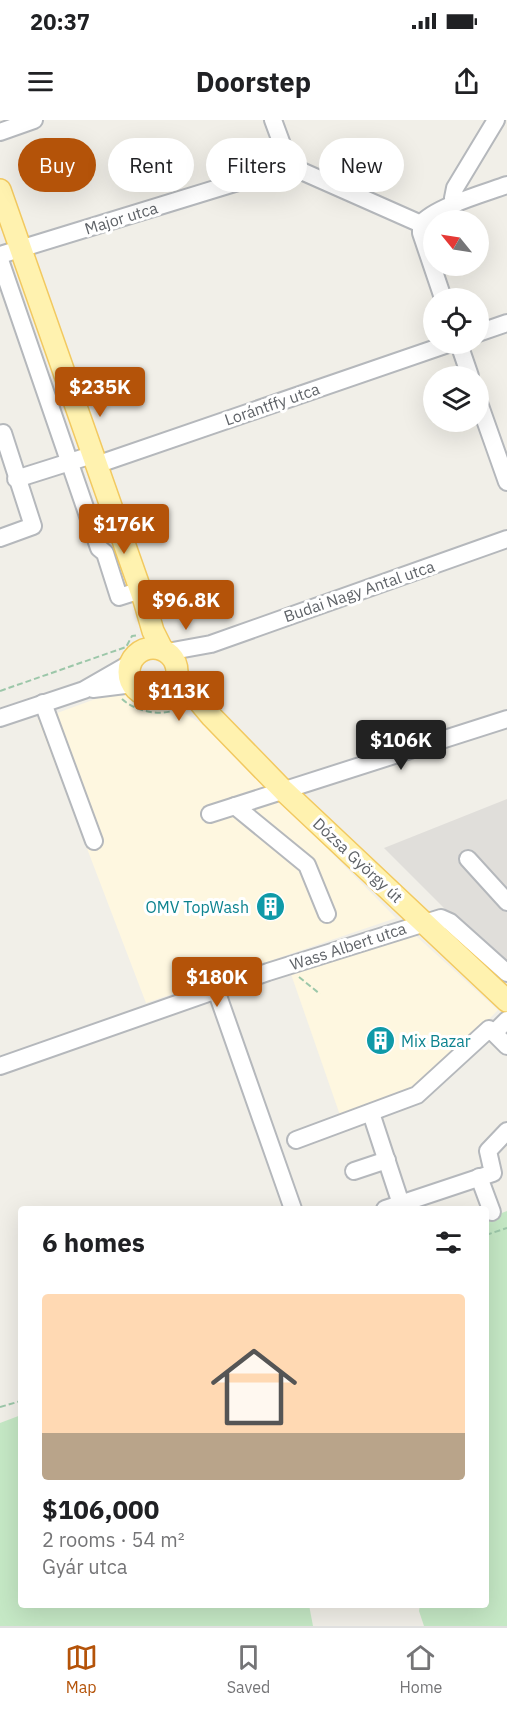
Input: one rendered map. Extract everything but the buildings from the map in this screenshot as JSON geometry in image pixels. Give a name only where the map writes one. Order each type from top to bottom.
[{"type":"main road","points":[[0,190],[142,595],[163,667],[151,696],[125,686],[129,670],[163,667]]},
{"type":"main road","name":"Dózsa György út","points":[[163,667],[284,791],[507,1001]]},
{"type":"street","points":[[0,132],[34,120]]},
{"type":"street","points":[[273,120],[280,138]]},
{"type":"street","points":[[455,204],[453,198],[455,188],[496,120]]},
{"type":"street","points":[[307,174],[421,224]]},
{"type":"street","points":[[440,288],[421,233],[421,224],[426,218],[455,204],[507,185]]},
{"type":"street","name":"Major utca","points":[[0,255],[206,192]]},
{"type":"street","points":[[0,260],[99,548],[105,553],[119,597],[142,595]]},
{"type":"street","points":[[489,329],[507,323]]},
{"type":"street","name":"Lorántffy utca","points":[[16,479],[69,462],[94,460],[423,352]]},
{"type":"street","points":[[489,431],[507,482]]},
{"type":"street","points":[[0,434],[3,433],[33,526],[0,538]]},
{"type":"street","name":"Budai Nagy Antal utca","points":[[84,690],[186,660],[211,644],[507,539]]},
{"type":"street","points":[[0,718],[84,690],[125,686]]},
{"type":"street","points":[[43,703],[94,841]]},
{"type":"street","points":[[210,814],[507,719]]},
{"type":"street","points":[[235,806],[307,865],[327,914]]},
{"type":"street","points":[[468,859],[507,902]]},
{"type":"street","points":[[424,921],[445,919],[507,973]]},
{"type":"street","name":"Wass Albert utca","points":[[0,1066],[286,966],[424,921]]},
{"type":"street","points":[[216,990],[292,1206]]},
{"type":"street","points":[[494,1033],[507,1020]]},
{"type":"street","points":[[296,1140],[417,1095],[489,1029],[507,1046]]},
{"type":"street","points":[[371,1113],[387,1160],[394,1206]]},
{"type":"street","points":[[397,1206],[494,1173],[488,1151],[507,1131]]},
{"type":"street","points":[[354,1171],[387,1160]]},
{"type":"street","points":[[480,1178],[495,1211]]},
{"type":"path","points":[[0,691],[126,647],[132,636],[163,667],[172,711],[154,712],[134,707],[123,701],[125,686]]},
{"type":"path","points":[[286,966],[320,994]]},
{"type":"path","points":[[489,1234],[507,1228]]},
{"type":"path","points":[[0,1407],[18,1402]]},
{"type":"shaded area","points":[[120,690],[141,700],[162,702],[207,727],[396,918],[146,1003],[38,720]]},
{"type":"shaded area","points":[[507,799],[507,971],[384,848]]},
{"type":"shaded area","points":[[415,935],[498,1010],[417,1093],[342,1121],[291,974]]},
{"type":"green space","points":[[507,1211],[507,1626],[424,1626],[420,1608],[489,1608],[489,1218]]},
{"type":"green space","points":[[18,1416],[18,1608],[310,1608],[313,1626],[0,1626],[0,1423]]},
{"type":"place","name":"OMV TopWash","points":[[270,907]]},
{"type":"place","name":"Mix Bazar","points":[[380,1041]]}]
